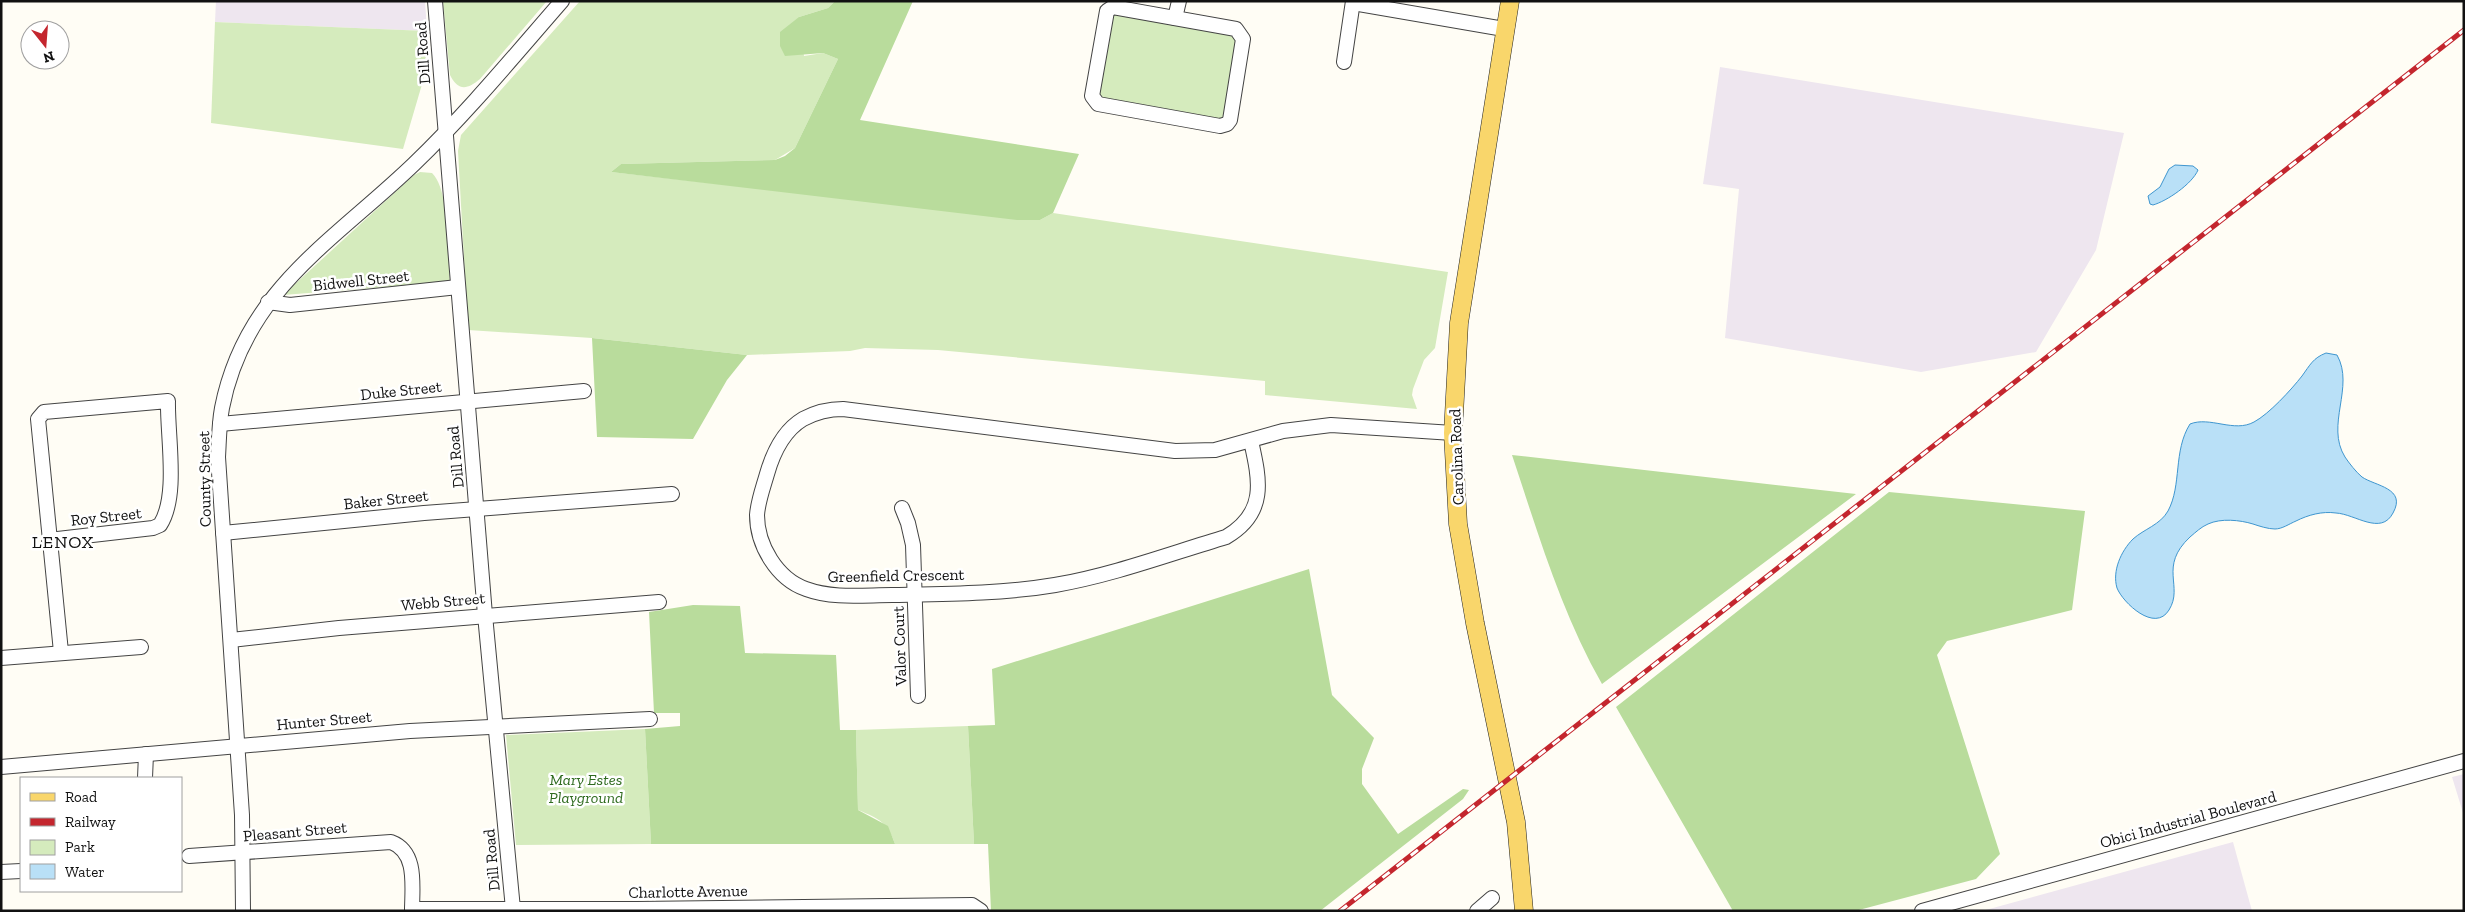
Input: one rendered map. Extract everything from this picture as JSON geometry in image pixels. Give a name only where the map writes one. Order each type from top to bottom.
[{"type":"main road","name":"Carolina Road","points":[[1510,1],[1504,29],[1459,323],[1453,433],[1460,533],[1479,643],[1516,822],[1524,911]]},
{"type":"street","name":"Dill Road","points":[[435,1],[485,615],[513,909]]},
{"type":"street","name":"County Street","points":[[243,911],[238,745],[218,457],[220,424],[227,389],[241,349],[268,302],[292,274],[414,164],[562,1]]},
{"type":"street","points":[[1175,18],[1179,1]]},
{"type":"street","points":[[1344,62],[1353,2],[1504,29]]},
{"type":"street","points":[[1113,7],[1175,18],[1236,28],[1241,33],[1243,39],[1230,120],[1223,126],[1098,104],[1094,101],[1094,89],[1109,9],[1113,7]]},
{"type":"street","name":"Bidwell Street","points":[[268,302],[290,305],[458,287]]},
{"type":"street","name":"Duke Street","points":[[220,424],[584,391]]},
{"type":"street","name":"Roy Street","points":[[168,401],[170,482],[167,506],[160,525],[153,528],[49,540],[38,422],[40,415],[44,412],[168,401]]},
{"type":"street","name":"Greenfield Crescent","points":[[1251,441],[1258,471],[1259,485],[1255,506],[1242,526],[1226,537],[1136,565],[1054,585],[1022,589],[914,594],[841,595],[805,589],[784,576],[766,552],[758,526],[758,502],[776,449],[784,437],[802,420],[822,412],[843,408],[1175,451],[1216,450],[1283,431],[1330,425],[1453,433]]},
{"type":"street","name":"Baker Street","points":[[223,533],[476,508],[672,494]]},
{"type":"street","name":"Valor Court","points":[[902,508],[912,539],[918,696]]},
{"type":"street","points":[[49,540],[61,652]]},
{"type":"street","name":"Webb Street","points":[[231,640],[485,615],[659,602]]},
{"type":"street","points":[[1,658],[141,647]]},
{"type":"street","name":"Hunter Street","points":[[1,766],[410,731],[650,719]]},
{"type":"street","points":[[145,777],[146,754]]},
{"type":"street","name":"Obici Industrial Boulevard","points":[[1922,911],[2464,761]]},
{"type":"street","name":"Pleasant Street","points":[[189,856],[391,842],[403,848],[410,863],[412,910]]},
{"type":"street","points":[[1,872],[20,871]]},
{"type":"street","points":[[1478,911],[1492,898]]},
{"type":"street","name":"Charlotte Avenue","points":[[412,910],[710,910],[972,905],[982,911]]},
{"type":"shaded area","points":[[216,1],[425,1],[427,31],[215,22]]},
{"type":"shaded area","points":[[1720,67],[2124,133],[2096,250],[2036,352],[1921,372],[1725,338],[1739,189],[1703,184]]},
{"type":"shaded area","points":[[2464,774],[2464,816],[2452,777]]},
{"type":"shaded area","points":[[2233,842],[2252,911],[1982,911]]},
{"type":"green space","points":[[443,1],[547,1],[480,79],[467,87],[463,87],[456,84],[450,75]]},
{"type":"green space","points":[[580,1],[835,1],[828,8],[799,17],[804,56],[823,53],[838,59],[795,148],[775,160],[621,164],[611,172],[1040,220],[1053,213],[1448,272],[1435,348],[1424,360],[1413,389],[1412,395],[1417,409],[1265,395],[1265,381],[938,350],[865,348],[850,351],[747,355],[592,338],[468,330],[458,151],[461,135]]},
{"type":"green space","points":[[835,1],[913,1],[860,120],[1079,154],[1053,213],[1040,220],[1017,220],[611,172],[621,164],[775,160],[785,156],[795,148],[838,59],[823,53],[785,56],[780,46],[780,32],[799,17],[828,8]]},
{"type":"green space","points":[[1113,13],[1238,37],[1222,122],[1097,98]]},
{"type":"green space","points":[[215,22],[427,31],[425,74],[403,149],[211,123]]},
{"type":"green space","points":[[420,172],[432,173],[438,181],[442,194],[447,224],[450,282],[283,295],[414,175]]},
{"type":"green space","points":[[592,338],[747,355],[727,380],[693,439],[597,437]]},
{"type":"green space","points":[[1512,455],[1856,494],[1602,684],[1587,657],[1562,600]]},
{"type":"green space","points":[[1889,492],[2085,511],[2072,610],[1947,641],[1937,655],[2000,854],[1976,879],[1855,911],[1733,911],[1616,707]]},
{"type":"green space","points":[[1309,569],[1332,695],[1374,738],[1362,769],[1362,784],[1398,834],[1463,789],[1469,790],[1463,799],[1320,911],[991,911],[988,844],[974,844],[968,726],[995,725],[992,669]]},
{"type":"green space","points":[[693,605],[740,606],[745,653],[836,655],[840,730],[856,730],[858,810],[888,826],[895,844],[651,844],[645,729],[680,726],[680,713],[654,713],[649,612]]},
{"type":"green space","points":[[968,726],[974,844],[895,844],[882,822],[858,810],[856,730]]},
{"type":"green space","name":"Mary Estes Playground","points":[[645,729],[651,844],[516,845],[506,735]]},
{"type":"water","points":[[2175,165],[2193,166],[2198,170],[2190,181],[2172,196],[2159,203],[2150,204],[2148,196],[2160,187],[2169,169]]},
{"type":"water","points":[[2326,353],[2337,355],[2342,367],[2342,393],[2338,419],[2340,445],[2345,457],[2362,477],[2393,493],[2396,498],[2396,505],[2388,520],[2382,523],[2375,523],[2343,514],[2320,513],[2310,515],[2278,529],[2236,521],[2213,522],[2201,528],[2190,537],[2175,558],[2173,567],[2174,593],[2169,610],[2163,616],[2156,618],[2148,617],[2132,608],[2117,588],[2116,575],[2121,555],[2133,539],[2161,520],[2168,511],[2175,490],[2181,445],[2190,424],[2206,422],[2238,426],[2254,422],[2280,401],[2310,365]]},
{"type":"railway","points":[[1340,911],[2464,30]]},
{"type":"district","name":"LENOX","points":[[63,542]]}]
